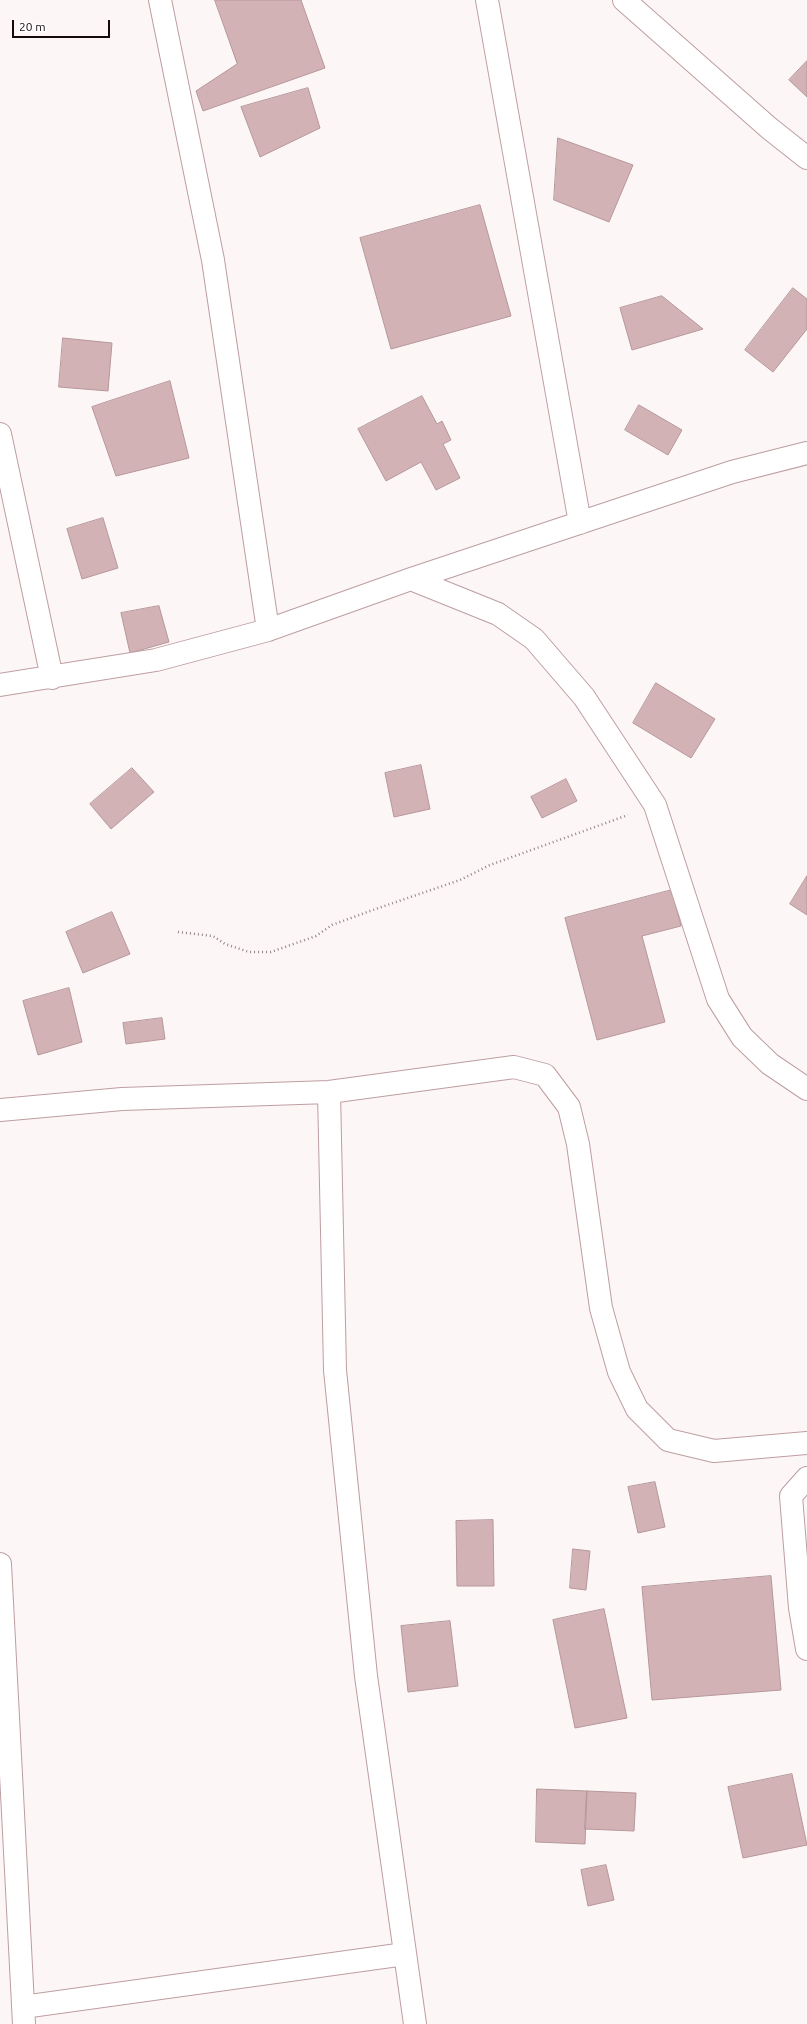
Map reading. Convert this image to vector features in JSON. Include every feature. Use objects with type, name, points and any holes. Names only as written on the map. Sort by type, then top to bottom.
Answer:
[{"type":"street","points":[[160,0],[213,260],[268,630]]},
{"type":"street","points":[[487,0],[580,523]]},
{"type":"street","points":[[624,0],[769,128],[807,158]]},
{"type":"street","points":[[0,434],[52,678]]},
{"type":"street","points":[[0,685],[52,678],[156,660],[268,630],[411,579],[732,472],[807,454]]},
{"type":"street","points":[[411,579],[498,614],[534,639],[584,697],[655,805],[718,999],[742,1037],[770,1064],[807,1089]]},
{"type":"street","points":[[0,1110],[122,1099],[329,1092],[514,1067],[545,1075],[569,1107],[578,1144],[601,1308],[619,1372],[637,1409],[668,1440],[714,1451],[807,1444]]},
{"type":"street","points":[[329,1092],[335,1370],[366,1676],[415,2024]]},
{"type":"street","points":[[807,1478],[791,1496],[800,1608],[807,1649]]},
{"type":"street","points":[[0,1564],[24,2016],[405,1954]]},
{"type":"path","points":[[178,932],[213,936],[225,944],[249,952],[270,952],[316,936],[332,925],[460,880],[490,865],[655,805]]},
{"type":"building","points":[[215,0],[301,0],[325,68],[203,111],[196,91],[237,64]]},
{"type":"building","points":[[807,61],[807,97],[789,80]]},
{"type":"building","points":[[308,88],[320,128],[260,157],[241,107]]},
{"type":"building","points":[[558,138],[633,165],[609,222],[554,200]]},
{"type":"building","points":[[480,205],[511,316],[391,349],[360,238]]},
{"type":"building","points":[[793,288],[807,299],[807,329],[773,372],[745,350]]},
{"type":"building","points":[[662,296],[703,329],[632,350],[620,308]]},
{"type":"building","points":[[63,338],[112,343],[108,391],[59,387]]},
{"type":"building","points":[[170,381],[189,458],[116,476],[92,407]]},
{"type":"building","points":[[422,396],[437,424],[442,421],[451,440],[443,444],[460,478],[436,490],[421,462],[386,481],[358,429]]},
{"type":"building","points":[[639,405],[682,430],[668,455],[625,430]]},
{"type":"building","points":[[103,518],[118,568],[82,579],[67,529]]},
{"type":"building","points":[[159,606],[169,642],[130,653],[121,613]]},
{"type":"building","points":[[656,683],[715,719],[691,758],[633,723]]},
{"type":"building","points":[[421,765],[430,809],[394,817],[385,773]]},
{"type":"building","points":[[132,768],[154,792],[111,829],[90,804]]},
{"type":"building","points":[[566,779],[577,801],[542,818],[531,797]]},
{"type":"building","points":[[807,876],[807,915],[790,904]]},
{"type":"building","points":[[672,890],[681,926],[642,936],[665,1022],[597,1040],[565,918]]},
{"type":"building","points":[[112,912],[130,954],[83,973],[66,932]]},
{"type":"building","points":[[69,988],[82,1042],[38,1055],[23,1001]]},
{"type":"building","points":[[162,1018],[165,1039],[126,1044],[123,1023]]},
{"type":"building","points":[[655,1482],[665,1527],[638,1533],[628,1487]]},
{"type":"building","points":[[493,1520],[494,1586],[457,1586],[456,1521]]},
{"type":"building","points":[[573,1549],[590,1551],[586,1590],[570,1588]]},
{"type":"building","points":[[771,1576],[781,1690],[652,1700],[642,1587]]},
{"type":"building","points":[[604,1609],[627,1718],[575,1728],[553,1620]]},
{"type":"building","points":[[450,1621],[458,1686],[408,1692],[401,1626]]},
{"type":"building","points":[[792,1774],[807,1845],[743,1858],[728,1787]]},
{"type":"building","points":[[537,1789],[587,1791],[585,1844],[536,1842]]},
{"type":"building","points":[[587,1791],[636,1793],[634,1831],[585,1829]]},
{"type":"building","points":[[606,1865],[614,1900],[588,1906],[581,1870]]}]
